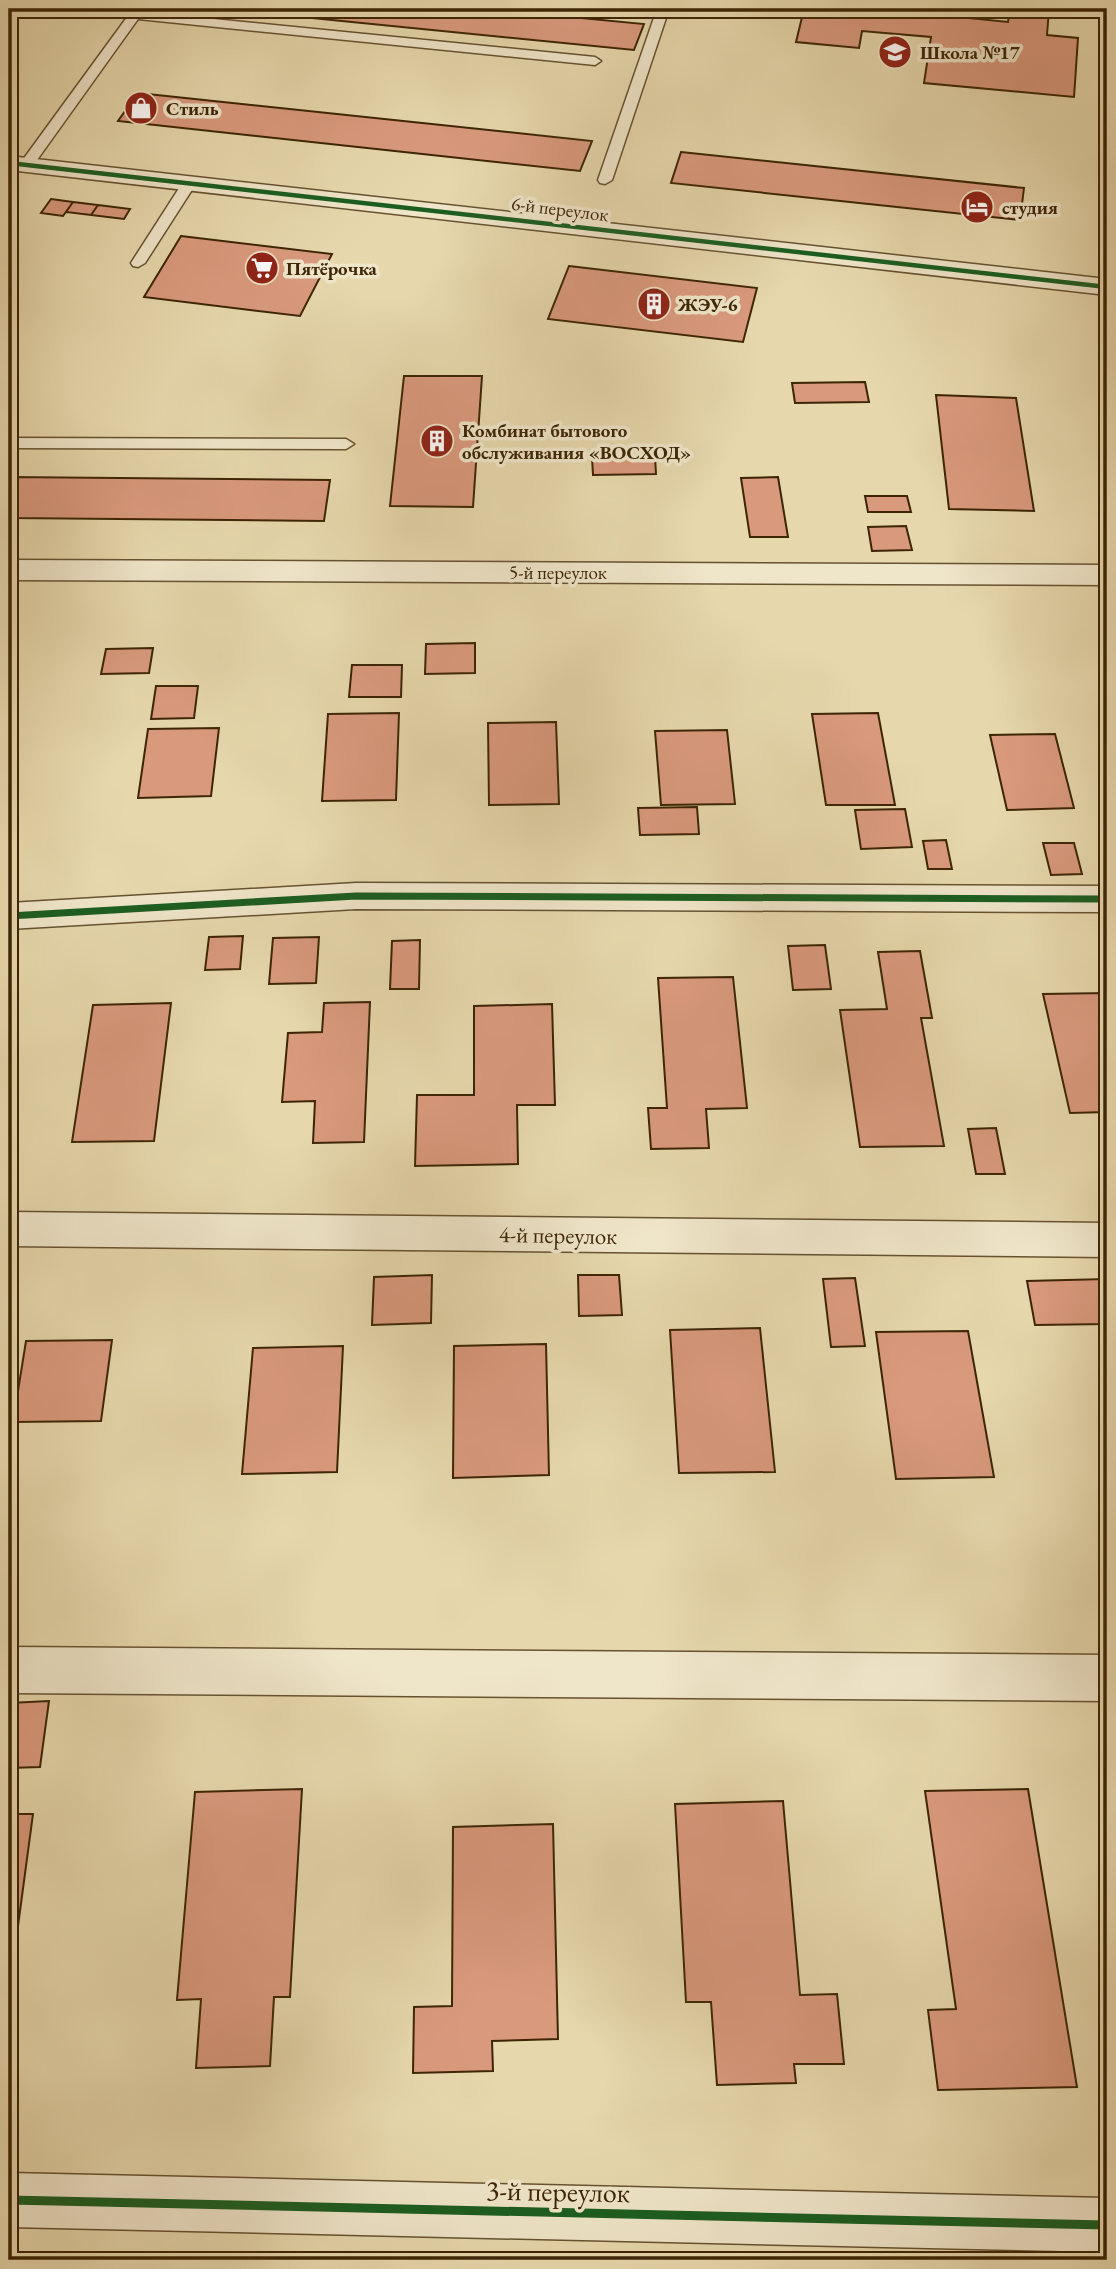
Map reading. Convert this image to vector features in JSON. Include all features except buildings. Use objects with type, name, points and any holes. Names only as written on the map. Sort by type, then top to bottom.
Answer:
[{"type":"street","name":"6-й переулок","points":[[18,164],[1107,287]]},
{"type":"street","name":"5-й переулок","points":[[9,570],[1107,575]]},
{"type":"street","points":[[9,916],[356,896],[1107,900]]},
{"type":"street","name":"4-й переулок","points":[[9,1229],[1107,1240]]},
{"type":"street","points":[[9,1670],[1107,1678]]},
{"type":"street","name":"3-й переулок","points":[[9,2200],[1107,2225]]},
{"type":"lane","points":[[605,180],[663,9]]},
{"type":"lane","points":[[18,164],[136,12],[595,61]]},
{"type":"lane","points":[[138,263],[190,182]]},
{"type":"lane","points":[[9,443],[346,444]]},
{"type":"cycle path","points":[[9,163],[1107,287]]},
{"type":"cycle path","points":[[9,916],[356,896],[1107,899]]},
{"type":"cycle path","points":[[9,2200],[1107,2225]]},
{"type":"place","name":"Школа №17","points":[[895,52]]},
{"type":"place","name":"Стиль","points":[[141,108]]},
{"type":"place","name":"студия","points":[[977,207]]},
{"type":"place","name":"Пятёрочка","points":[[262,268]]},
{"type":"place","name":"ЖЭУ-6","points":[[654,304]]},
{"type":"place","name":"Комбинат бытового обслуживания «ВОСХОД»","points":[[437,441]]}]
